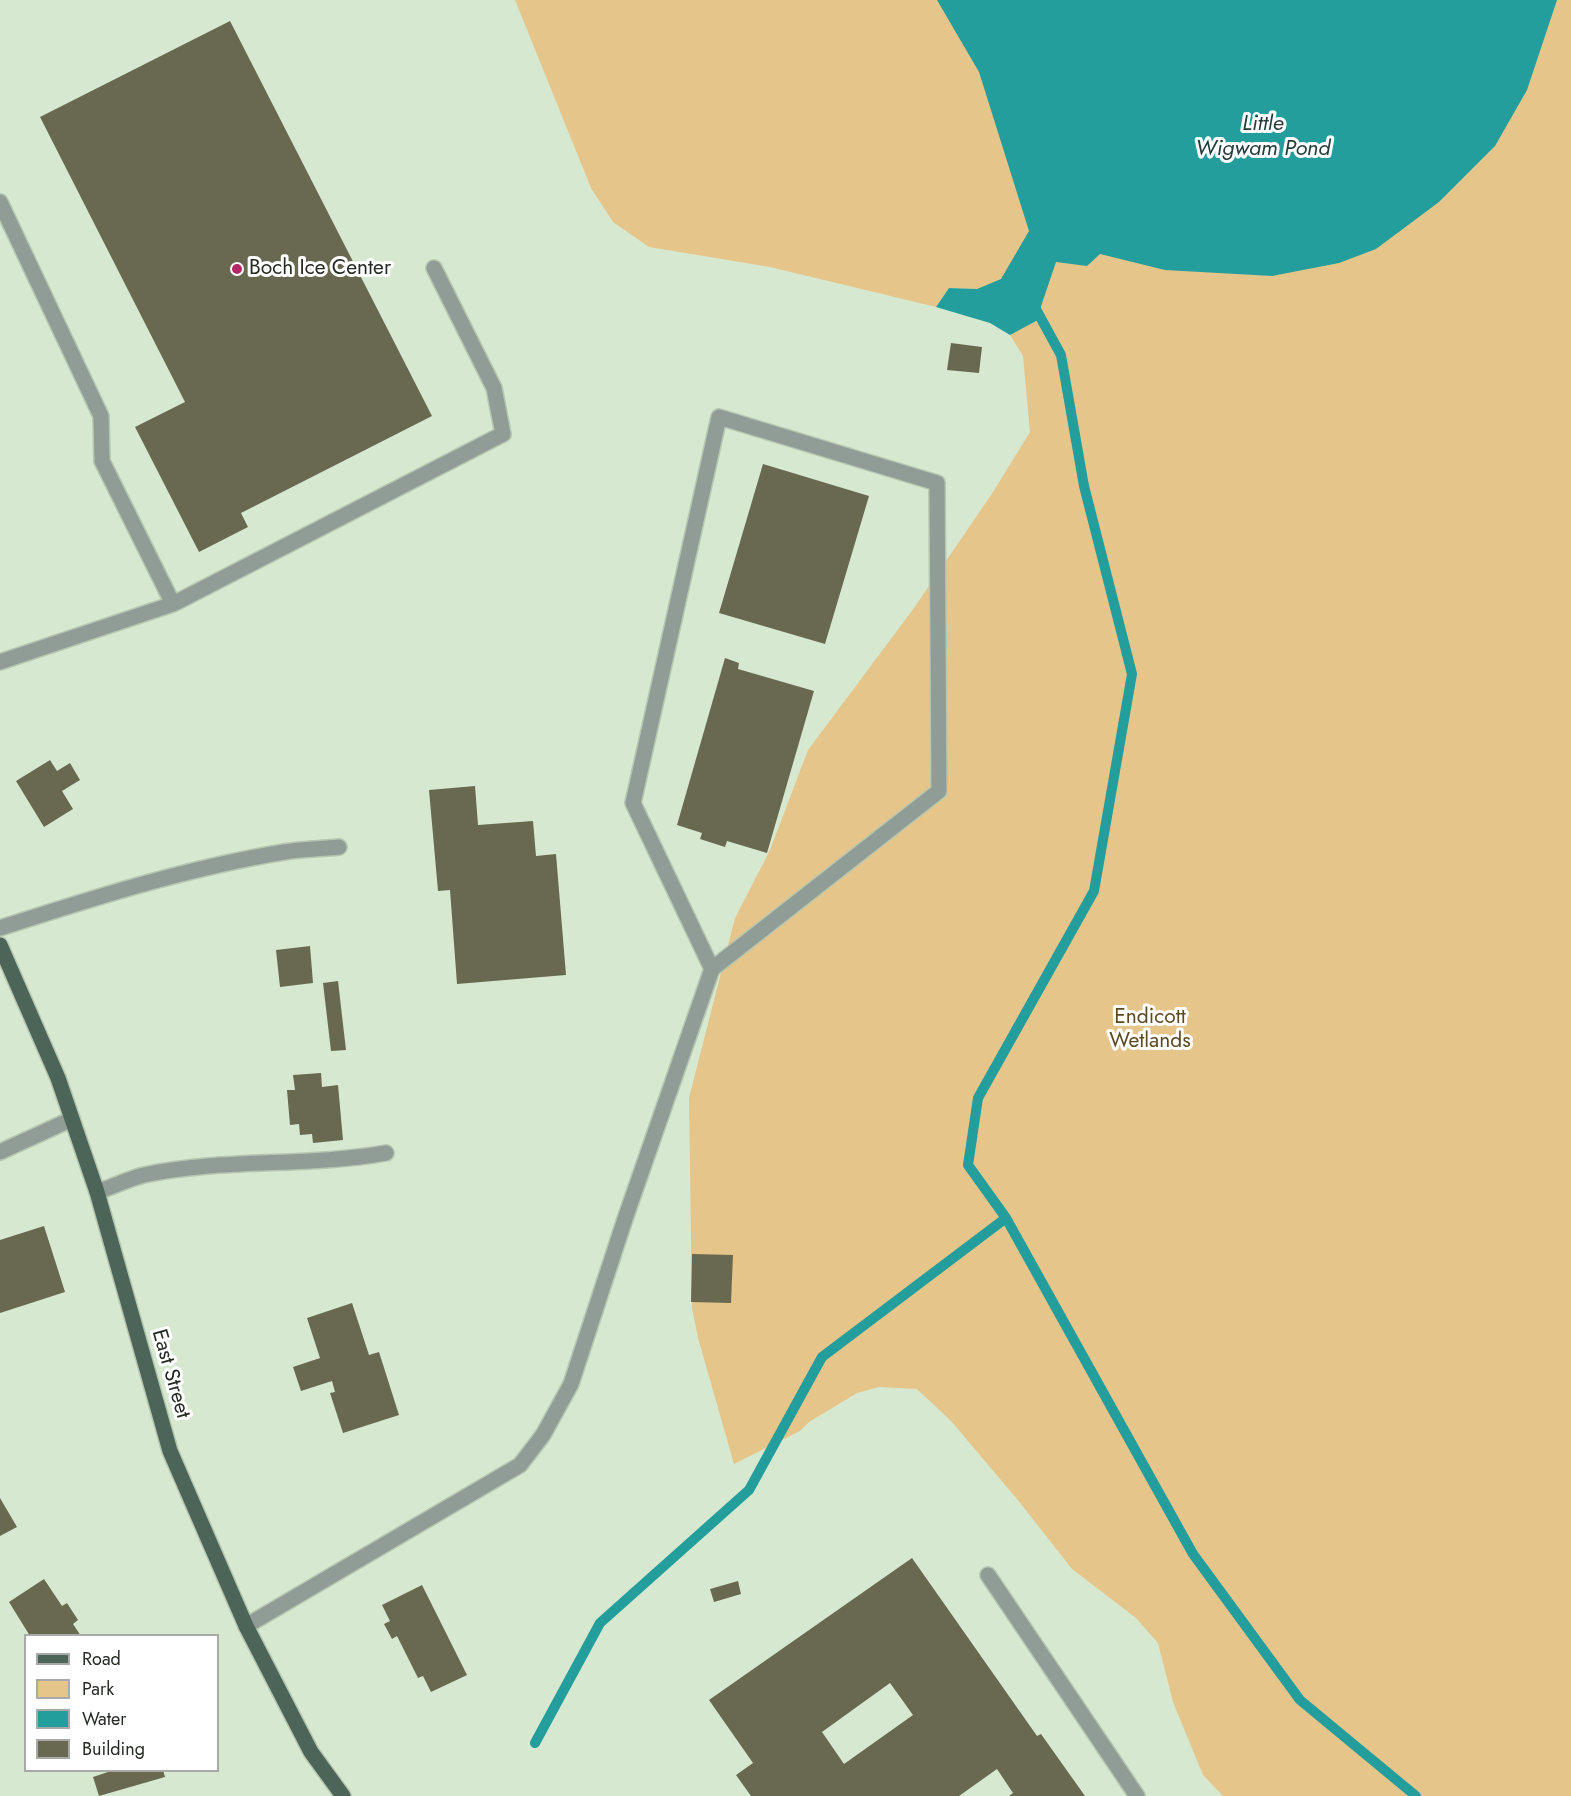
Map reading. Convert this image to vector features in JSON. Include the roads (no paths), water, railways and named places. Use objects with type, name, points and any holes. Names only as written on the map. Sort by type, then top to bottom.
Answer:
[{"type":"main road","name":"East Street","points":[[0,945],[58,1078],[97,1192],[170,1451],[246,1626],[311,1752],[343,1796]]},
{"type":"street","points":[[0,202],[101,416],[102,461],[172,604]]},
{"type":"street","points":[[0,662],[172,604],[503,434],[494,388],[434,268]]},
{"type":"street","points":[[246,1626],[520,1465],[543,1435],[571,1384],[625,1219],[712,969],[939,791],[937,483],[719,417],[633,803],[712,969]]},
{"type":"street","points":[[0,928],[79,902],[192,870],[286,851],[339,847]]},
{"type":"street","points":[[0,1152],[72,1119]]},
{"type":"street","points":[[97,1192],[142,1176],[188,1168],[366,1157],[386,1153]]},
{"type":"street","points":[[988,1575],[1137,1796]]},
{"type":"water","name":"Little Wigwam Pond","points":[[937,0],[1557,0],[1527,90],[1495,146],[1439,202],[1376,249],[1339,263],[1272,276],[1165,270],[1100,254],[1087,266],[1056,262],[1036,321],[1010,335],[990,323],[936,307],[949,288],[977,289],[1001,279],[1029,231],[979,72]]},
{"type":"waterway","points":[[1006,1218],[968,1165],[978,1098],[1094,891],[1132,674],[1084,486],[1061,355],[1032,302]]},
{"type":"waterway","points":[[535,1743],[600,1623],[749,1490],[822,1357],[1006,1218],[1193,1554],[1300,1700],[1416,1796]]},
{"type":"place","name":"Boch Ice Center","points":[[237,269]]},
{"type":"park label","name":"Endicott Wetlands","points":[[1150,1030]]}]
